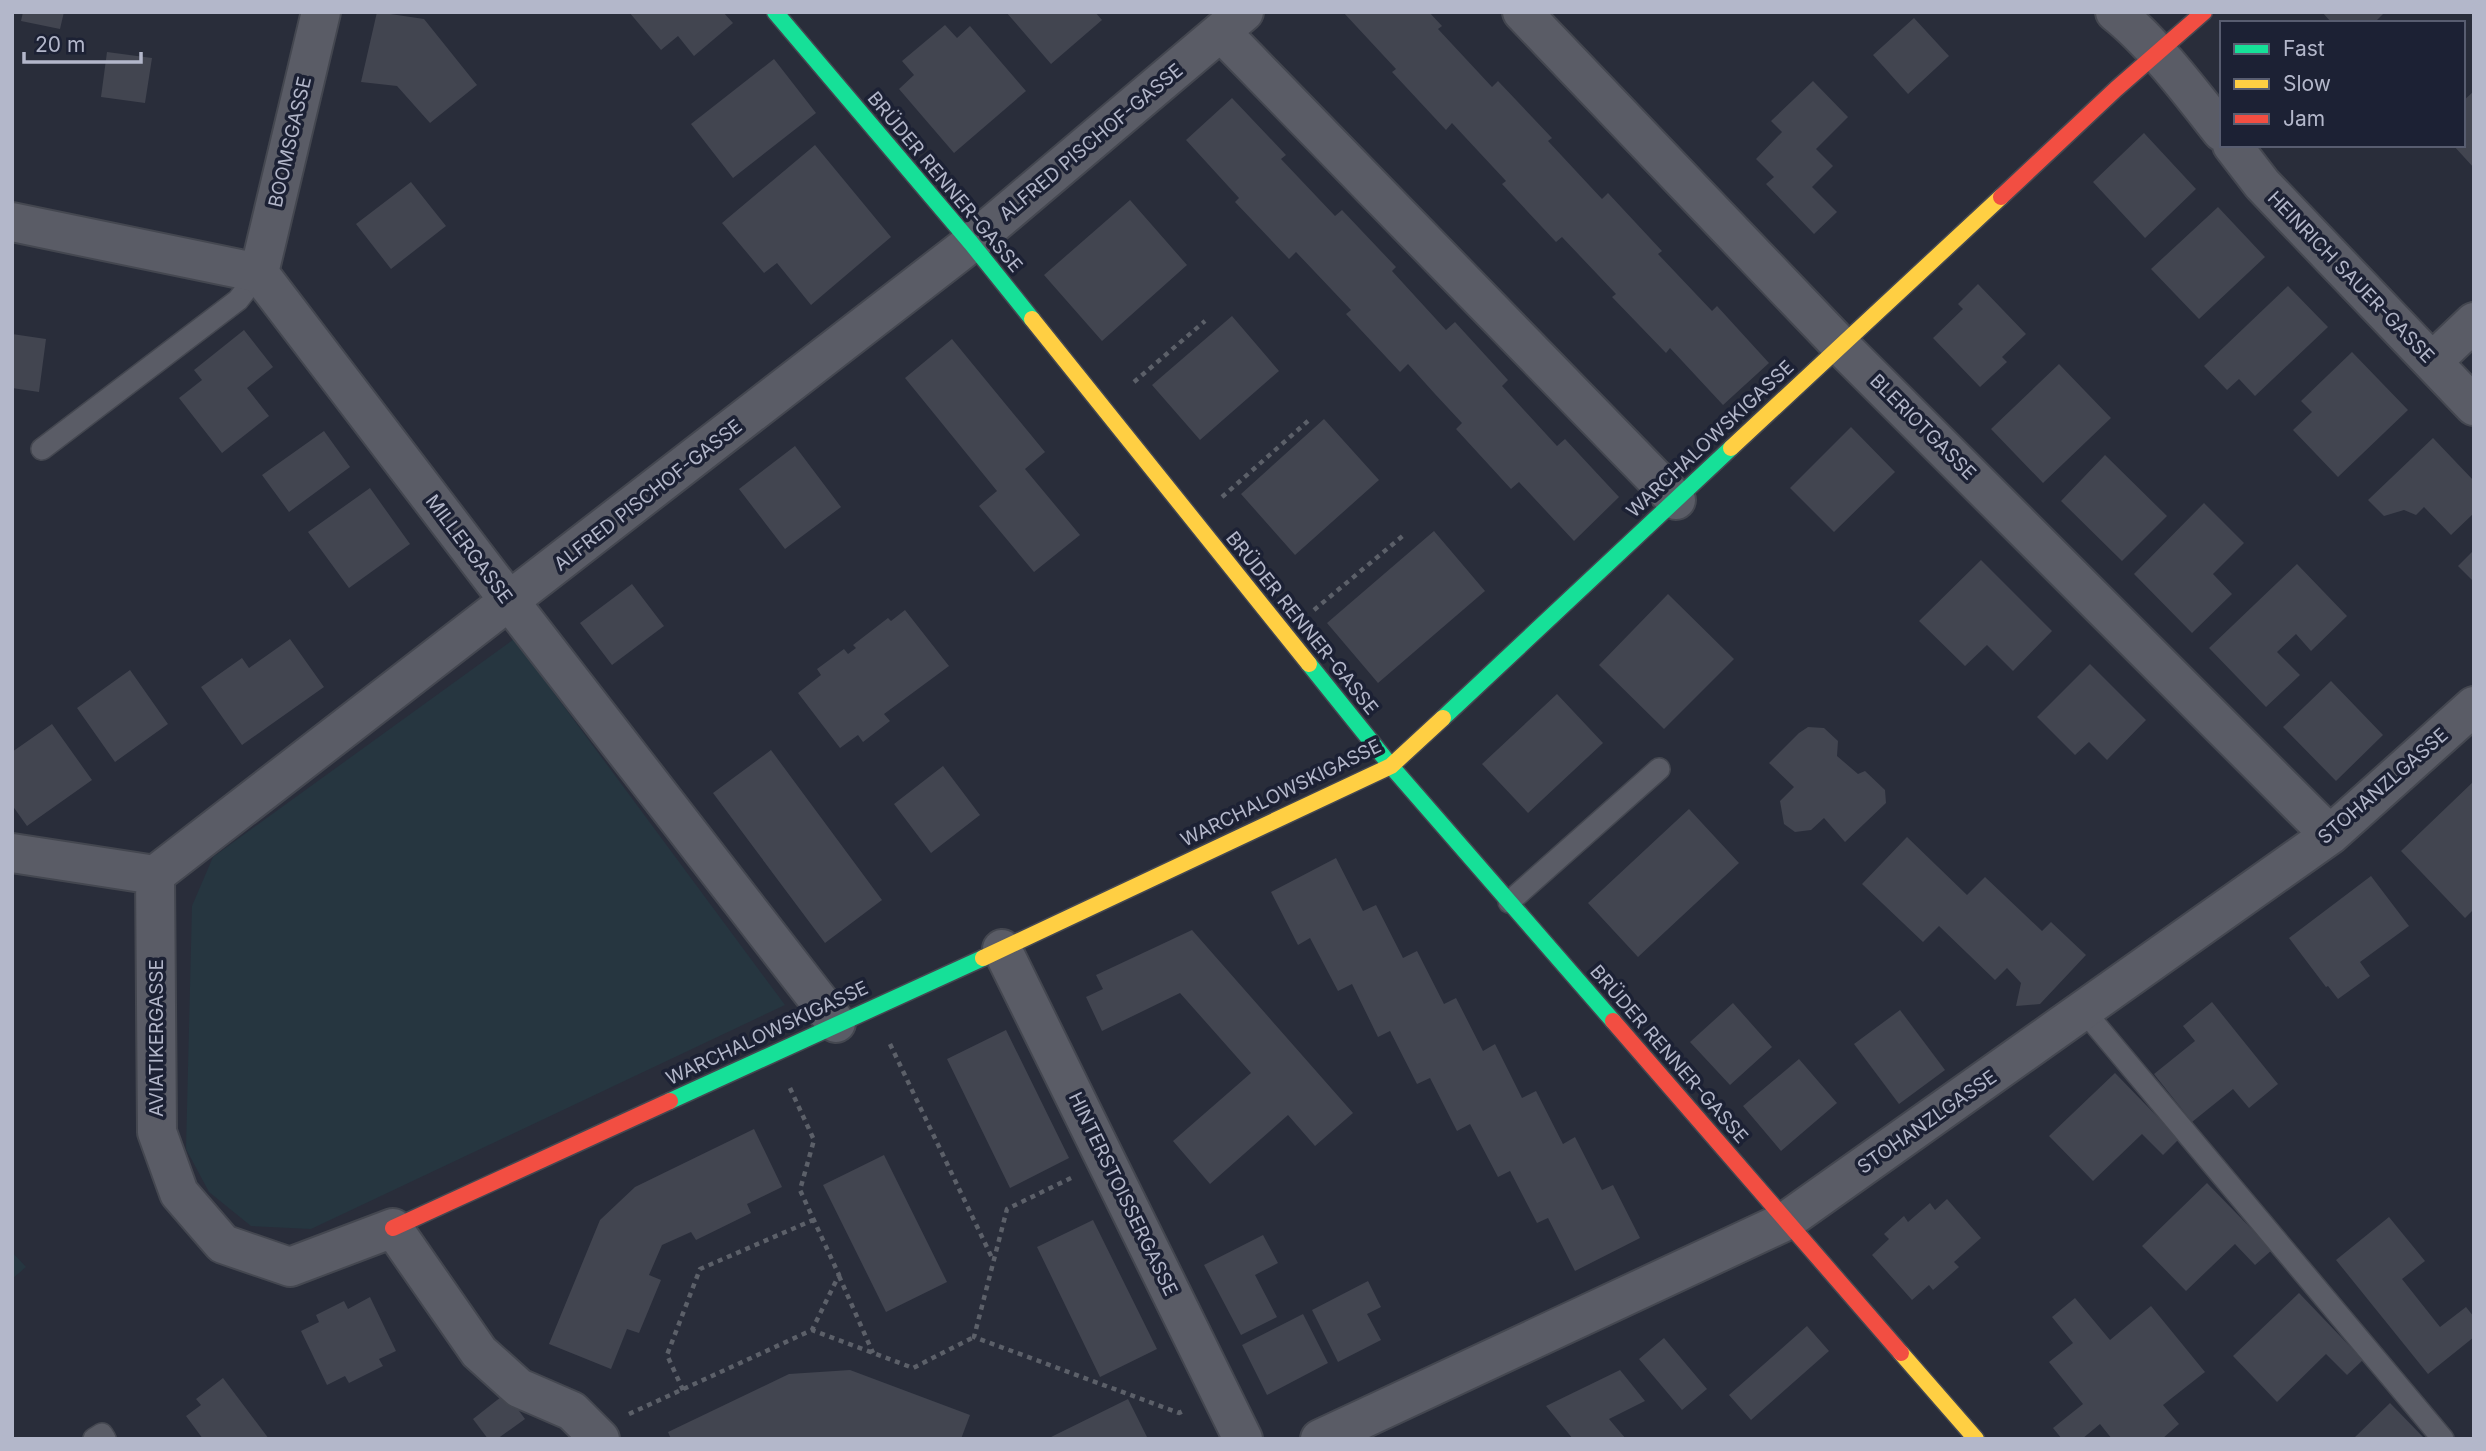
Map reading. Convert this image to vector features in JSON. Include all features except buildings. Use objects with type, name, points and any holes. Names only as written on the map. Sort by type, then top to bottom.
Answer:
[{"type":"street","name":"BOOMSGASSE","points":[[259,273],[321,12]]},
{"type":"street","name":"BRÜDER RENNER-GASSE","points":[[775,12],[971,243],[1391,766],[1976,1439]]},
{"type":"street","name":"BLERIOTGASSE","points":[[1522,12],[1840,345],[2330,835]]},
{"type":"street","points":[[2115,12],[2193,95],[2220,129]]},
{"type":"street","name":"WARCHALOWSKIGASSE","points":[[393,1228],[1002,949],[1391,766],[1840,345],[2204,12]]},
{"type":"street","points":[[1233,22],[1676,500]]},
{"type":"street","name":"ALFRED PISCHOF-GASSE","points":[[155,875],[971,243],[1233,22]]},
{"type":"street","name":"HEINRICH SAUER-GASSE","points":[[2234,147],[2262,184],[2474,406]]},
{"type":"street","points":[[12,222],[259,273]]},
{"type":"street","name":"MILLERGASSE","points":[[259,273],[836,1023]]},
{"type":"street","points":[[2432,362],[2474,322]]},
{"type":"street","name":"STOHANZLGASSE","points":[[1320,1439],[1385,1425],[1787,1220],[2084,1012],[2330,835],[2474,706]]},
{"type":"street","points":[[12,853],[155,875]]},
{"type":"street","name":"AVIATIKERGASSE","points":[[155,875],[157,1132],[179,1193],[223,1244],[290,1267],[393,1228]]},
{"type":"street","name":"HINTERSTOISSERGASSE","points":[[1002,949],[1244,1439]]},
{"type":"street","points":[[393,1228],[479,1352],[519,1388],[572,1411],[596,1435]]},
{"type":"lane","points":[[43,449],[238,300],[259,273]]},
{"type":"lane","points":[[1509,902],[1659,769]]},
{"type":"lane","points":[[2084,1012],[2444,1439]]},
{"type":"lane","points":[[94,1439],[102,1434],[105,1439]]},
{"type":"path","points":[[1103,408],[1205,321]]},
{"type":"path","points":[[1194,522],[1308,421]]},
{"type":"path","points":[[1284,634],[1405,534]]},
{"type":"path","points":[[873,1007],[994,1261]]},
{"type":"path","points":[[773,1053],[814,1140],[800,1190],[873,1353]]},
{"type":"path","points":[[974,1337],[1007,1209],[1106,1161]]},
{"type":"path","points":[[683,1390],[667,1355],[700,1269],[813,1220]]},
{"type":"path","points":[[596,1435],[683,1390],[812,1330],[839,1275]]},
{"type":"path","points":[[812,1330],[913,1368],[974,1337],[1178,1413],[1221,1393]]},
{"type":"shaded area","points":[[514,639],[785,1005],[311,1229],[251,1226],[209,1192],[186,1149],[192,906],[213,857]]},
{"type":"shaded area","points":[[12,1252],[26,1267],[12,1279]]},
{"type":"traffic: fast","points":[[775,12],[1032,319]]},
{"type":"traffic: fast","points":[[1443,718],[1731,448]]},
{"type":"traffic: fast","points":[[1309,664],[1391,766],[1613,1021]]},
{"type":"traffic: fast","points":[[670,1101],[983,958]]},
{"type":"traffic: slow","points":[[1731,448],[2001,197]]},
{"type":"traffic: slow","points":[[1032,319],[1309,664]]},
{"type":"traffic: slow","points":[[983,958],[1391,766],[1443,718]]},
{"type":"traffic: slow","points":[[1901,1353],[1976,1439]]},
{"type":"traffic: jam","points":[[2001,197],[2116,89],[2204,12]]},
{"type":"traffic: jam","points":[[1613,1021],[1901,1353]]},
{"type":"traffic: jam","points":[[393,1228],[670,1101]]}]
